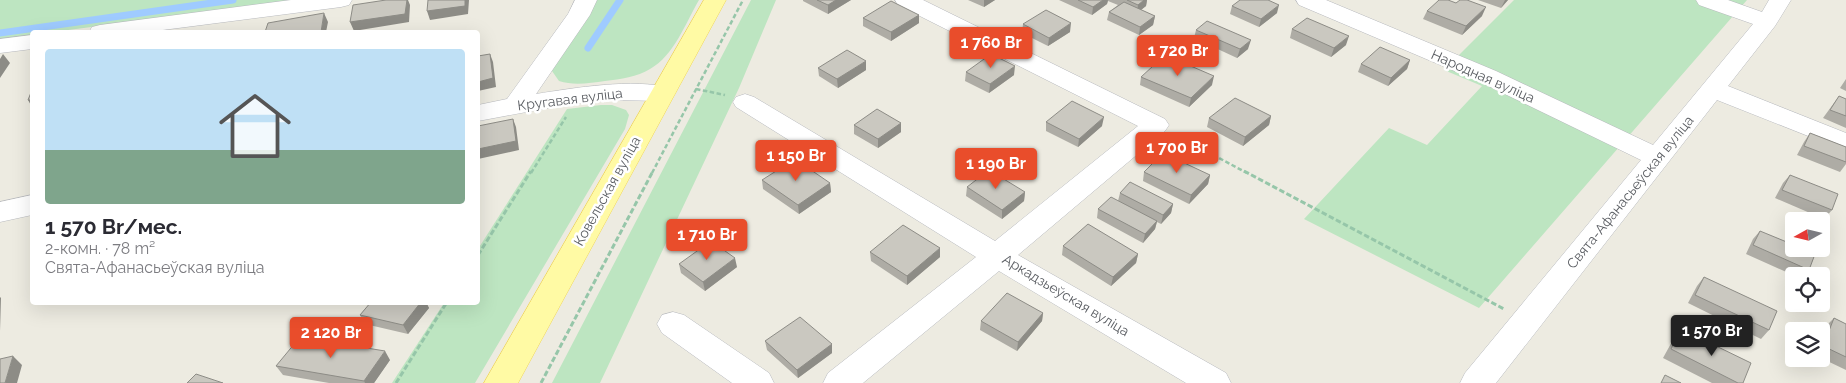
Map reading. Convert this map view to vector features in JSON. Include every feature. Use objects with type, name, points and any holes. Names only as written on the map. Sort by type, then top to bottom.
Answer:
[{"type":"main road","name":"Ковельская вуліца","points":[[501,383],[715,0]]},
{"type":"street","points":[[115,30],[341,0]]},
{"type":"street","points":[[516,105],[579,15],[586,0]]},
{"type":"street","points":[[906,0],[1156,125]]},
{"type":"street","name":"Народная вуліца","points":[[1307,0],[1487,76],[1657,157]]},
{"type":"street","points":[[1707,0],[1773,10]]},
{"type":"street","name":"Свята-Афанасьеўская вуліца","points":[[1477,383],[1773,10]]},
{"type":"street","points":[[0,46],[30,42]]},
{"type":"street","points":[[1712,89],[1846,143]]},
{"type":"street","name":"Кругавая вуліца","points":[[480,113],[580,95],[624,91],[662,92]]},
{"type":"street","points":[[745,102],[997,256],[840,383]]},
{"type":"street","name":"Аркадзьеўская вуліца","points":[[1156,125],[997,256],[1214,383]]},
{"type":"street","points":[[0,212],[30,205]]},
{"type":"street","points":[[673,324],[757,383]]},
{"type":"path","points":[[541,383],[743,0]]},
{"type":"path","points":[[480,252],[580,95]]},
{"type":"path","points":[[1156,125],[1341,221],[1527,321]]},
{"type":"path","points":[[396,383],[445,305]]},
{"type":"green space","points":[[0,0],[298,0],[68,30],[30,30],[30,35],[0,40]]},
{"type":"green space","points":[[596,0],[699,0],[673,47],[666,56],[650,69],[629,77],[594,83],[576,84],[559,81],[552,71],[554,66],[584,24]]},
{"type":"green space","points":[[751,0],[776,0],[739,88],[600,383],[552,383]]},
{"type":"green space","points":[[1514,0],[1747,0],[1479,308],[1304,219],[1389,128],[1427,145],[1482,86],[1444,70]]},
{"type":"green space","points":[[612,105],[626,110],[629,115],[625,129],[475,383],[392,383],[443,305],[480,305],[480,246],[567,109]]},
{"type":"building","points":[[386,0],[407,0],[405,14],[350,22],[353,5]]},
{"type":"building","points":[[428,0],[465,0],[465,6],[427,11]]},
{"type":"building","points":[[817,0],[836,0],[828,5]]},
{"type":"building","points":[[1078,0],[1103,0],[1093,7]]},
{"type":"building","points":[[1127,0],[1144,0],[1138,5]]},
{"type":"building","points":[[1240,0],[1268,0],[1279,5],[1261,19],[1232,6]]},
{"type":"building","points":[[1439,0],[1448,0],[1456,3],[1460,0],[1467,0],[1486,7],[1466,26],[1427,11]]},
{"type":"building","points":[[891,1],[919,15],[891,32],[863,18]]},
{"type":"building","points":[[1124,2],[1155,16],[1140,27],[1109,12]]},
{"type":"building","points":[[1046,10],[1071,23],[1049,38],[1023,24]]},
{"type":"building","points":[[324,13],[321,30],[266,30],[268,23]]},
{"type":"building","points":[[1307,18],[1349,36],[1334,48],[1292,29]]},
{"type":"building","points":[[1207,21],[1251,40],[1240,49],[1196,30]]},
{"type":"building","points":[[1380,47],[1410,60],[1391,78],[1361,64]]},
{"type":"building","points":[[847,50],[866,61],[837,79],[818,68]]},
{"type":"building","points":[[490,54],[493,78],[480,81],[480,56]]},
{"type":"building","points":[[991,54],[1015,66],[990,84],[966,72]]},
{"type":"building","points":[[1165,55],[1214,76],[1191,98],[1141,77]]},
{"type":"building","points":[[1839,96],[1846,99],[1846,116],[1830,110]]},
{"type":"building","points":[[1235,98],[1271,116],[1245,137],[1209,118]]},
{"type":"building","points":[[1072,101],[1104,117],[1079,139],[1046,122]]},
{"type":"building","points":[[877,109],[901,123],[878,139],[854,125]]},
{"type":"building","points":[[513,119],[516,141],[480,149],[480,126]]},
{"type":"building","points":[[1810,133],[1846,147],[1846,162],[1804,146]]},
{"type":"building","points":[[1163,153],[1210,175],[1191,195],[1144,172]]},
{"type":"building","points":[[795,159],[830,183],[798,205],[762,180]]},
{"type":"building","points":[[989,170],[1025,192],[1002,210],[967,187]]},
{"type":"building","points":[[1790,175],[1838,194],[1832,210],[1782,190]]},
{"type":"building","points":[[1130,182],[1173,204],[1163,215],[1120,193]]},
{"type":"building","points":[[1111,197],[1157,221],[1145,234],[1098,209]]},
{"type":"building","points":[[1088,224],[1138,254],[1113,277],[1063,246]]},
{"type":"building","points":[[903,225],[940,248],[907,276],[870,252]]},
{"type":"building","points":[[1760,231],[1785,241],[1785,258],[1814,258],[1810,267],[1802,267],[1753,245]]},
{"type":"building","points":[[711,241],[735,258],[703,282],[679,264]]},
{"type":"building","points":[[1704,277],[1777,311],[1769,330],[1695,295]]},
{"type":"building","points":[[1007,293],[1043,313],[1018,342],[981,321]]},
{"type":"building","points":[[368,305],[419,305],[403,325],[360,315]]},
{"type":"building","points":[[800,317],[832,344],[797,370],[765,341]]},
{"type":"building","points":[[1834,318],[1846,324],[1846,357],[1830,349],[1830,328]]},
{"type":"building","points":[[1681,329],[1751,363],[1743,383],[1738,383],[1671,349]]},
{"type":"building","points":[[300,337],[385,351],[364,381],[276,366]]},
{"type":"building","points":[[13,356],[5,383],[0,383],[0,359]]},
{"type":"building","points":[[196,374],[223,383],[187,383]]},
{"type":"building","points":[[1665,375],[1681,383],[1661,383]]},
{"type":"waterway","points":[[0,33],[233,0]]},
{"type":"waterway","points":[[588,48],[620,0]]}]
